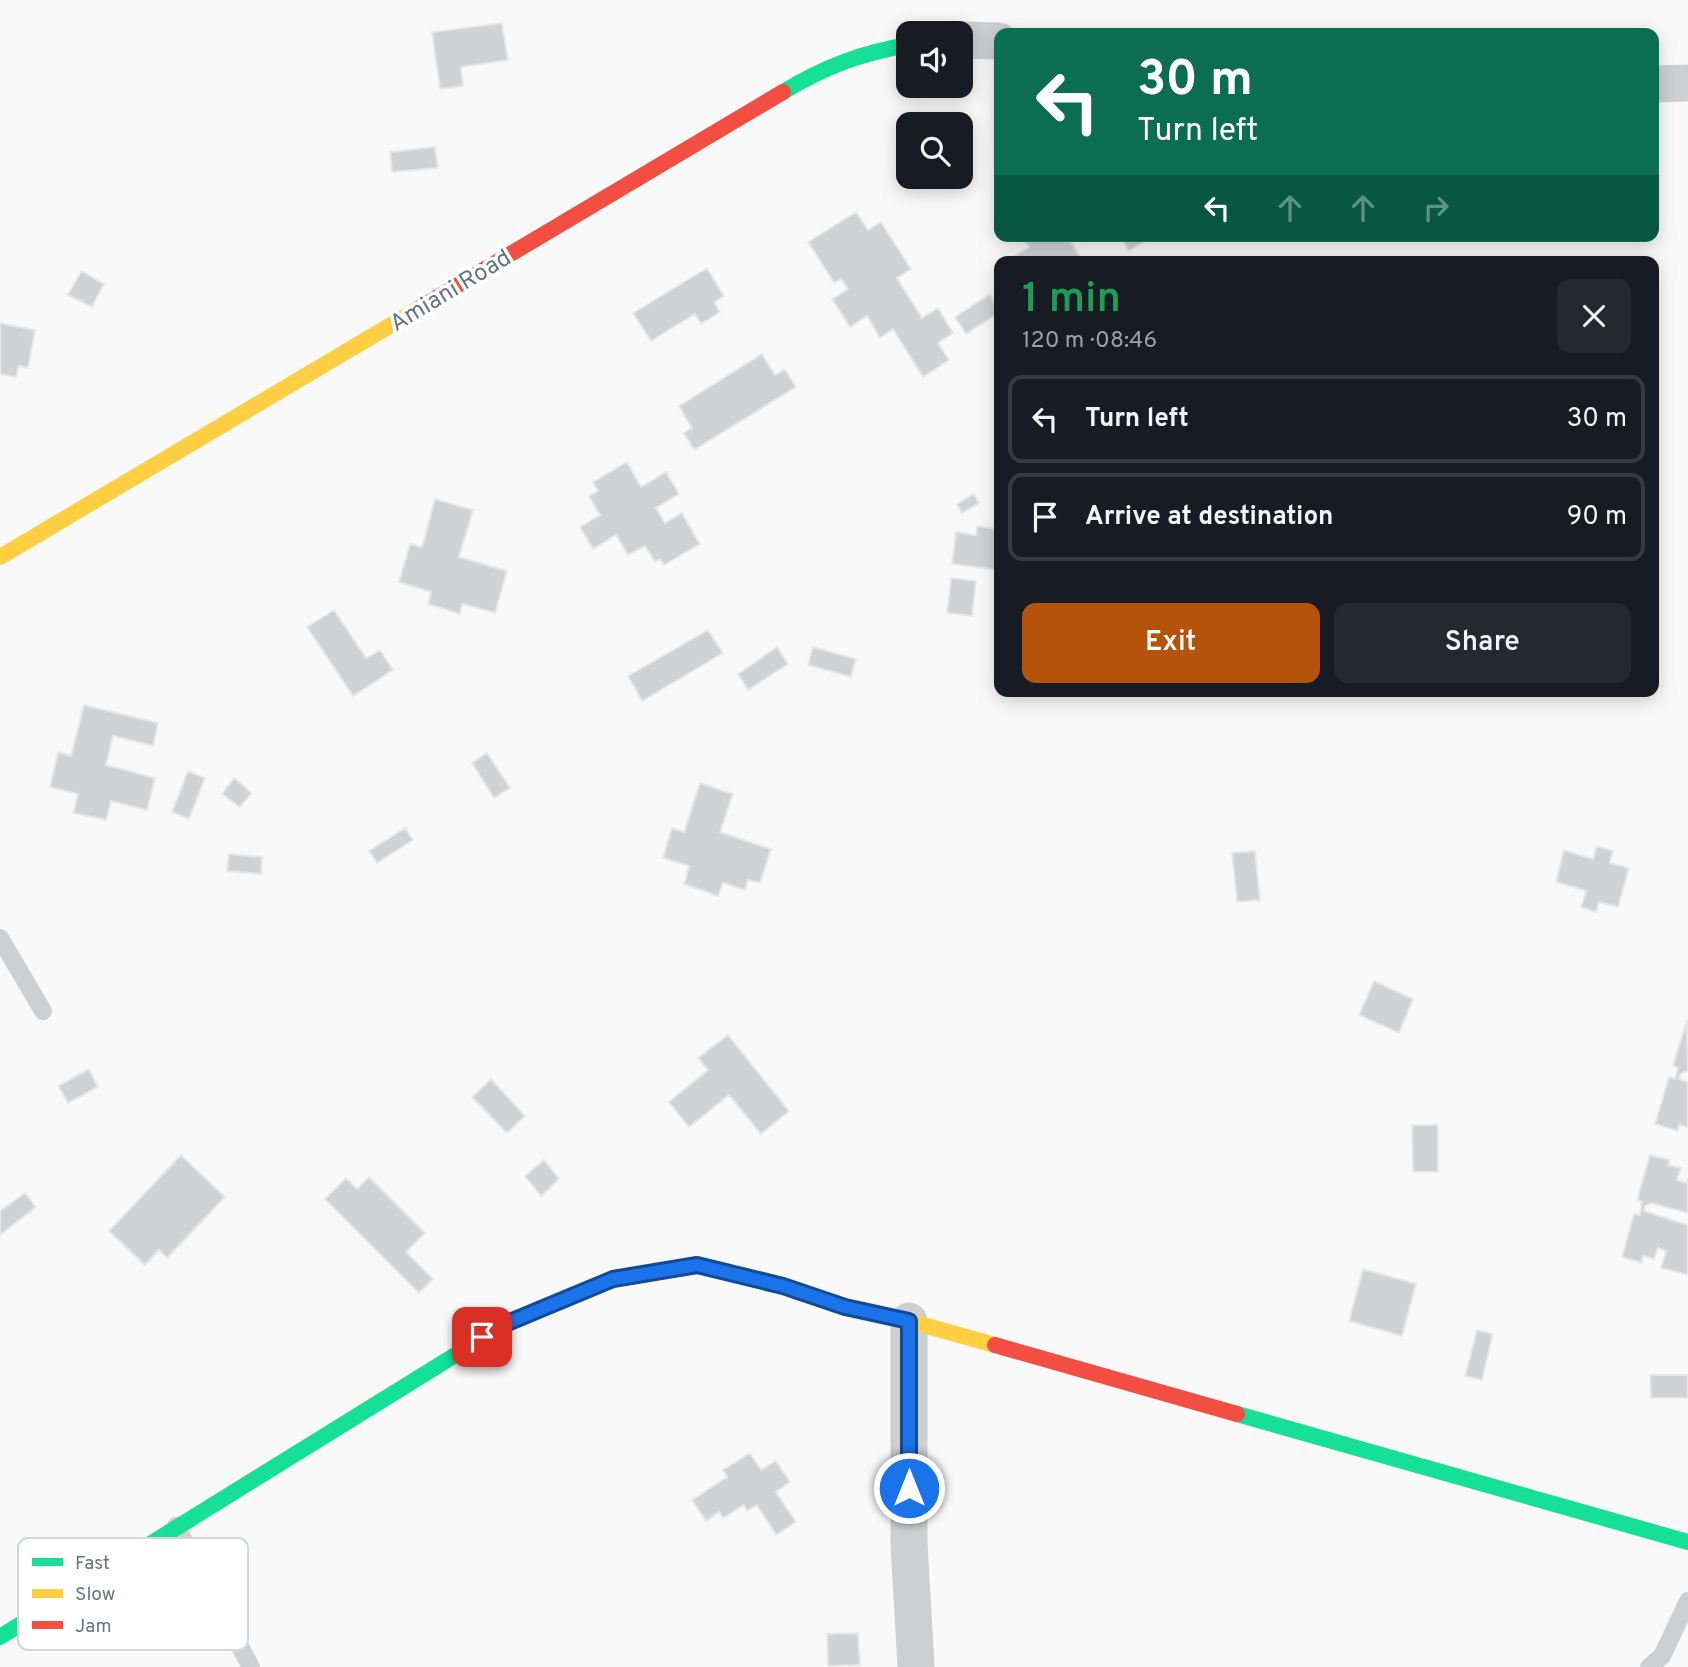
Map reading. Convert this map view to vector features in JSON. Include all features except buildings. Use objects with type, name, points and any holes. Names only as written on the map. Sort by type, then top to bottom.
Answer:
[{"type":"street","points":[[973,40],[994,41]]},
{"type":"street","name":"Amiani Road","points":[[0,557],[816,73],[868,52],[896,46]]},
{"type":"street","points":[[1659,84],[1688,83]]},
{"type":"street","points":[[157,1538],[505,1324],[613,1279],[697,1265],[783,1286],[845,1307],[909,1321],[1688,1542]]},
{"type":"street","points":[[909,1321],[909,1544],[916,1667]]},
{"type":"street","points":[[0,1637],[18,1626]]},
{"type":"lane","points":[[0,938],[43,1011]]},
{"type":"lane","points":[[176,1526],[182,1538]]},
{"type":"lane","points":[[1649,1667],[1662,1656],[1688,1601]]},
{"type":"lane","points":[[242,1650],[251,1667]]},
{"type":"traffic: fast","points":[[783,92],[843,62],[896,47]]},
{"type":"traffic: fast","points":[[160,1538],[465,1349]]},
{"type":"traffic: fast","points":[[1237,1414],[1688,1542]]},
{"type":"traffic: fast","points":[[0,1637],[18,1626]]},
{"type":"traffic: slow","points":[[0,557],[418,309]]},
{"type":"traffic: slow","points":[[465,1349],[505,1324],[613,1279],[697,1265],[783,1286],[845,1307],[909,1321],[995,1345]]},
{"type":"traffic: jam","points":[[418,309],[783,92]]},
{"type":"traffic: jam","points":[[995,1345],[1237,1414]]},
{"type":"route","points":[[482,1337],[505,1324],[613,1279],[697,1265],[783,1286],[845,1307],[909,1321],[909,1488]]}]
